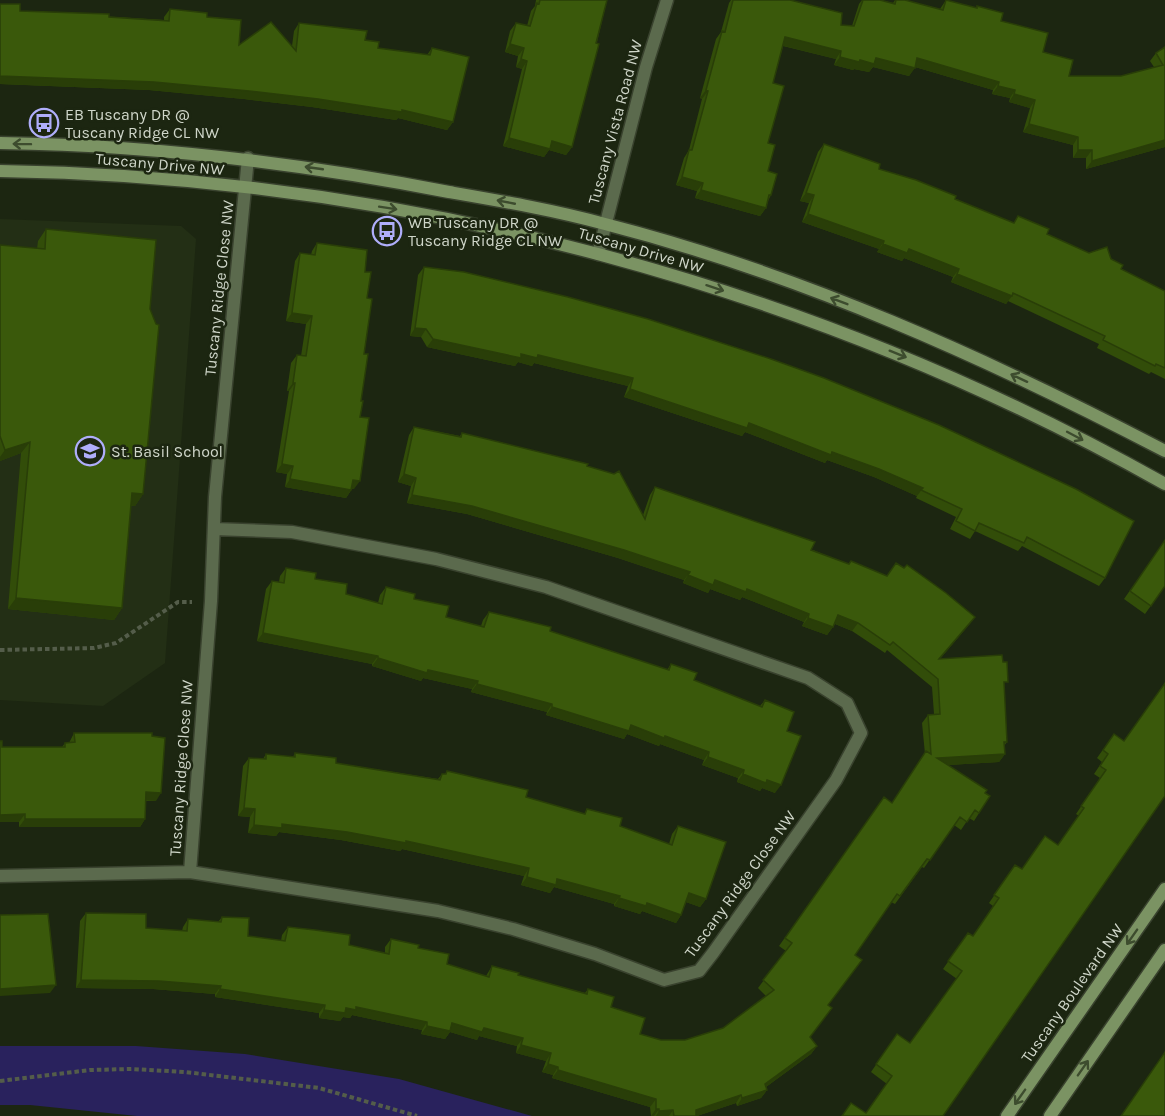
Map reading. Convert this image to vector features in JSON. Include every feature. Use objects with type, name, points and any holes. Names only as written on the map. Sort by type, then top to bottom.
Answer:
[{"type":"street","name":"Tuscany Vista Road NW","points":[[598,254],[604,223],[646,66],[668,0]]},
{"type":"street","name":"Tuscany Drive NW","points":[[0,143],[125,148],[248,158],[421,186],[604,223],[710,255],[885,319],[1003,370],[1165,451]]},
{"type":"street","name":"Tuscany Ridge Close NW","points":[[214,529],[292,532],[436,559],[546,588],[808,678],[847,703],[861,733],[836,780],[713,953],[699,970],[664,980],[585,951],[513,929],[438,911],[190,872],[210,601],[215,497],[248,158]]},
{"type":"street","name":"Tuscany Drive NW","points":[[0,171],[120,176],[246,188],[408,212],[532,237],[598,254],[754,300],[906,357],[1053,424],[1165,484]]},
{"type":"street","points":[[0,876],[190,872]]},
{"type":"street","name":"Tuscany Boulevard NW","points":[[1007,1116],[1165,889]]},
{"type":"street","points":[[1050,1116],[1165,950]]},
{"type":"path","points":[[0,650],[94,648],[116,643],[178,602],[210,601]]},
{"type":"path","points":[[0,1081],[90,1070],[132,1069],[185,1072],[319,1088],[417,1116]]},
{"type":"shaded area","name":"St. Basil School","points":[[0,219],[181,226],[196,239],[165,663],[103,706],[0,700]]},
{"type":"shaded area","points":[[0,1046],[136,1046],[245,1054],[399,1079],[532,1116],[137,1116],[30,1105],[0,1105]]},
{"type":"building","points":[[540,0],[607,0],[596,43],[599,44],[572,147],[552,141],[550,149],[509,138],[527,61],[521,59],[524,48],[510,44],[516,23],[530,26]]},
{"type":"building","points":[[733,0],[790,0],[842,13],[841,25],[854,26],[863,0],[880,0],[895,4],[896,0],[905,0],[943,10],[946,0],[977,8],[977,6],[1003,13],[1001,21],[1048,33],[1043,52],[1073,60],[1069,76],[1121,76],[1163,65],[1156,53],[1165,47],[1165,140],[1092,161],[1092,150],[1078,150],[1078,137],[1029,124],[1035,100],[1014,94],[1015,90],[998,86],[999,82],[917,58],[915,68],[876,58],[874,64],[860,60],[859,62],[840,57],[841,51],[785,37],[773,83],[784,86],[768,143],[775,145],[768,171],[777,174],[766,208],[701,190],[703,183],[682,177],[689,150],[692,150],[722,31],[725,32]]},
{"type":"building","points":[[0,4],[20,4],[20,11],[109,14],[109,17],[169,21],[170,9],[207,13],[207,17],[241,20],[239,45],[271,22],[296,51],[299,23],[367,31],[365,40],[379,42],[378,48],[430,55],[432,48],[469,57],[453,122],[402,110],[402,112],[249,91],[154,82],[0,76]]},
{"type":"building","points":[[824,144],[880,164],[879,169],[916,180],[956,196],[955,199],[1014,223],[1018,216],[1049,229],[1047,234],[1089,253],[1107,247],[1111,259],[1123,265],[1121,269],[1165,291],[1165,368],[1156,364],[1155,366],[1103,340],[1105,336],[1013,293],[1012,296],[957,274],[959,269],[909,249],[907,253],[883,244],[884,241],[808,214],[814,195],[806,193]]},
{"type":"building","points":[[46,229],[156,240],[150,309],[156,324],[159,325],[143,494],[132,493],[122,608],[16,598],[30,442],[5,450],[0,436],[0,245],[45,249]]},
{"type":"building","points":[[317,243],[367,250],[365,272],[371,272],[367,298],[372,299],[364,354],[368,354],[360,417],[369,418],[360,481],[353,480],[351,490],[290,479],[293,466],[282,464],[295,383],[293,383],[297,355],[306,356],[312,316],[292,313],[300,253],[315,255]]},
{"type":"building","points":[[424,267],[464,272],[568,297],[648,319],[771,359],[939,425],[1076,489],[1134,521],[1105,578],[1027,537],[1024,543],[979,523],[975,531],[956,521],[962,509],[921,490],[923,488],[879,469],[832,452],[831,455],[749,423],[747,428],[630,389],[633,378],[538,355],[537,358],[521,354],[521,358],[433,339],[426,329],[415,328]]},
{"type":"building","points":[[414,427],[461,437],[462,433],[588,464],[587,466],[614,474],[619,471],[645,519],[655,487],[815,542],[811,550],[849,564],[851,561],[887,576],[896,563],[904,568],[907,565],[975,617],[939,659],[1002,655],[1003,662],[1007,662],[1008,682],[1004,682],[1007,742],[1004,742],[1005,754],[937,758],[987,790],[985,793],[990,796],[979,813],[975,810],[967,822],[960,817],[930,860],[927,859],[900,896],[897,894],[855,955],[862,960],[828,1005],[832,1008],[810,1037],[817,1046],[765,1084],[767,1090],[742,1098],[741,1095],[696,1110],[696,1116],[674,1116],[673,1110],[659,1111],[656,1109],[656,1099],[558,1070],[558,1067],[548,1064],[551,1053],[521,1045],[523,1038],[484,1028],[482,1032],[452,1023],[450,1031],[427,1026],[427,1022],[356,1007],[356,1010],[346,1008],[345,1013],[324,1010],[325,1005],[220,989],[221,986],[159,981],[81,980],[86,913],[146,914],[146,928],[187,931],[188,919],[221,922],[222,917],[249,918],[248,936],[285,941],[288,927],[315,930],[350,935],[349,945],[389,954],[391,939],[419,945],[418,948],[449,954],[447,964],[489,977],[492,966],[587,994],[588,989],[614,997],[611,1007],[645,1018],[640,1034],[661,1040],[685,1040],[723,1028],[774,990],[763,980],[792,943],[785,938],[884,797],[892,803],[926,751],[931,754],[928,715],[940,714],[938,679],[893,642],[890,645],[858,623],[838,615],[833,627],[808,618],[809,614],[747,589],[746,592],[715,580],[713,585],[688,575],[690,572],[624,550],[472,506],[412,495],[416,478],[404,474]]},
{"type":"building","points":[[1165,540],[1165,586],[1151,606],[1130,591]]},
{"type":"building","points":[[286,568],[316,573],[315,579],[347,584],[346,594],[382,604],[386,587],[415,594],[414,599],[449,606],[446,617],[484,627],[489,612],[551,627],[550,631],[669,670],[671,664],[697,673],[694,680],[762,707],[765,700],[794,712],[787,731],[801,736],[781,785],[767,780],[766,783],[743,774],[744,770],[708,757],[709,752],[631,725],[629,731],[552,707],[552,704],[477,684],[478,681],[428,670],[427,673],[378,658],[378,656],[263,633],[272,581],[284,583]]},
{"type":"building","points":[[1165,683],[1165,796],[943,1116],[842,1116],[851,1103],[866,1113],[892,1076],[876,1064],[897,1034],[910,1043],[962,971],[948,961],[968,933],[973,936],[999,898],[994,895],[1015,865],[1022,869],[1045,836],[1058,845],[1084,808],[1081,806],[1106,770],[1100,766],[1108,754],[1103,750],[1114,734],[1124,741]]},
{"type":"building","points":[[74,733],[152,733],[152,736],[165,738],[161,793],[146,792],[145,819],[25,819],[25,814],[0,815],[0,741],[2,741],[2,747],[65,747],[65,743],[75,742]]},
{"type":"building","points":[[295,753],[336,758],[336,763],[440,780],[442,774],[446,774],[447,771],[528,790],[526,797],[585,814],[587,809],[622,818],[620,826],[672,845],[678,826],[726,842],[706,899],[689,893],[681,915],[647,903],[646,906],[619,898],[620,896],[557,879],[556,885],[527,877],[529,868],[406,841],[406,843],[347,832],[282,824],[282,828],[254,825],[255,809],[244,808],[249,758],[266,759],[266,754],[295,757]]},
{"type":"building","points":[[48,914],[56,985],[0,989],[0,915]]},
{"type":"building","points":[[1165,1052],[1165,1116],[1121,1116]]},
{"type":"place","name":"EB Tuscany DR @ Tuscany Ridge CL NW","points":[[44,123]]},
{"type":"place","name":"WB Tuscany DR @ Tuscany Ridge CL NW","points":[[387,231]]},
{"type":"place","name":"St. Basil School","points":[[90,451]]}]
